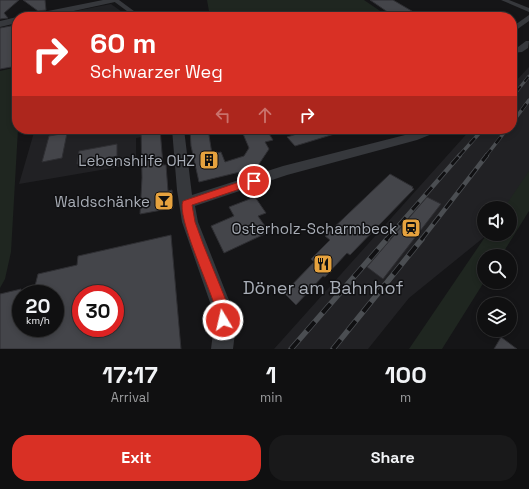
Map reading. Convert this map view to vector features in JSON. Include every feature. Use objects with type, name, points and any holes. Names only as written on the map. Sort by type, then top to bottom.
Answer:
[{"type":"street","points":[[57,12],[115,0],[132,12]]},
{"type":"street","points":[[504,0],[529,10]]},
{"type":"street","points":[[517,27],[529,17]]},
{"type":"street","points":[[0,24],[12,21]]},
{"type":"street","points":[[517,51],[523,49],[529,43]]},
{"type":"street","points":[[179,134],[190,222],[222,308],[224,333],[222,349]]},
{"type":"street","points":[[187,203],[283,171],[421,134]]},
{"type":"shaded area","points":[[207,0],[364,0],[382,12],[209,12]]},
{"type":"shaded area","points":[[111,4],[122,12],[70,12]]},
{"type":"shaded area","points":[[529,67],[529,187],[516,201],[477,201],[477,241],[479,241],[409,298],[368,349],[274,349],[467,134],[517,134],[517,80]]},
{"type":"shaded area","points":[[12,68],[12,134],[18,134],[11,252],[5,279],[0,288],[0,71]]},
{"type":"shaded area","points":[[34,134],[157,134],[136,138],[136,164],[19,184]]},
{"type":"shaded area","points":[[529,171],[529,211],[517,230],[517,201],[509,201]]},
{"type":"shaded area","points":[[482,241],[510,241],[505,249],[477,249],[477,289],[480,289],[442,349],[409,349]]},
{"type":"building","points":[[0,0],[19,0],[4,13],[8,18],[0,19]]},
{"type":"building","points":[[23,0],[45,0],[46,10],[38,11]]},
{"type":"building","points":[[370,0],[393,0],[413,12],[388,12]]},
{"type":"building","points":[[12,26],[12,67],[0,69],[0,28]]},
{"type":"building","points":[[67,134],[62,158],[42,162],[49,136]]},
{"type":"building","points":[[141,134],[160,134],[163,165],[166,165],[168,191],[172,190],[173,208],[140,214],[142,178]]},
{"type":"building","name":"Lebenshilfe OHZ","points":[[190,134],[209,134],[212,154],[221,152],[225,162],[244,156],[249,148],[243,134],[269,134],[273,140],[265,142],[269,149],[259,164],[260,167],[199,182],[191,146]]},
{"type":"building","points":[[297,134],[334,134],[295,146],[287,137]]},
{"type":"building","points":[[117,144],[117,156],[77,164],[79,151]]},
{"type":"building","points":[[390,174],[414,189],[350,255],[347,253],[296,305],[284,293],[314,262],[311,259],[330,240],[325,236]]},
{"type":"building","points":[[255,197],[266,213],[258,216],[269,232],[224,253],[211,226],[234,216],[229,207]]},
{"type":"building","points":[[427,197],[441,204],[383,279],[367,267]]},
{"type":"building","points":[[171,235],[181,349],[0,349],[0,294],[12,291],[12,337],[64,337],[64,285],[35,285],[38,274],[77,265],[78,256]]},
{"type":"building","points":[[501,337],[517,349],[494,349]]},
{"type":"railway","points":[[517,91],[529,76]]},
{"type":"railway","points":[[517,116],[529,100]]},
{"type":"railway","points":[[459,156],[479,134]]},
{"type":"railway","points":[[486,156],[503,134]]},
{"type":"railway","points":[[386,240],[460,155]]},
{"type":"railway","points":[[421,240],[487,155]]},
{"type":"railway","points":[[291,349],[387,239]]},
{"type":"railway","points":[[333,349],[422,239]]},
{"type":"place","name":"Lebenshilfe OHZ","points":[[209,160]]},
{"type":"place","name":"Waldschänke","points":[[164,201]]},
{"type":"place","name":"Osterholz-Scharmbeck","points":[[411,228]]},
{"type":"place","name":"Döner am Bahnhof","points":[[323,264]]},
{"type":"route","points":[[223,320],[222,308],[215,287],[190,222],[187,203],[254,181]]}]
